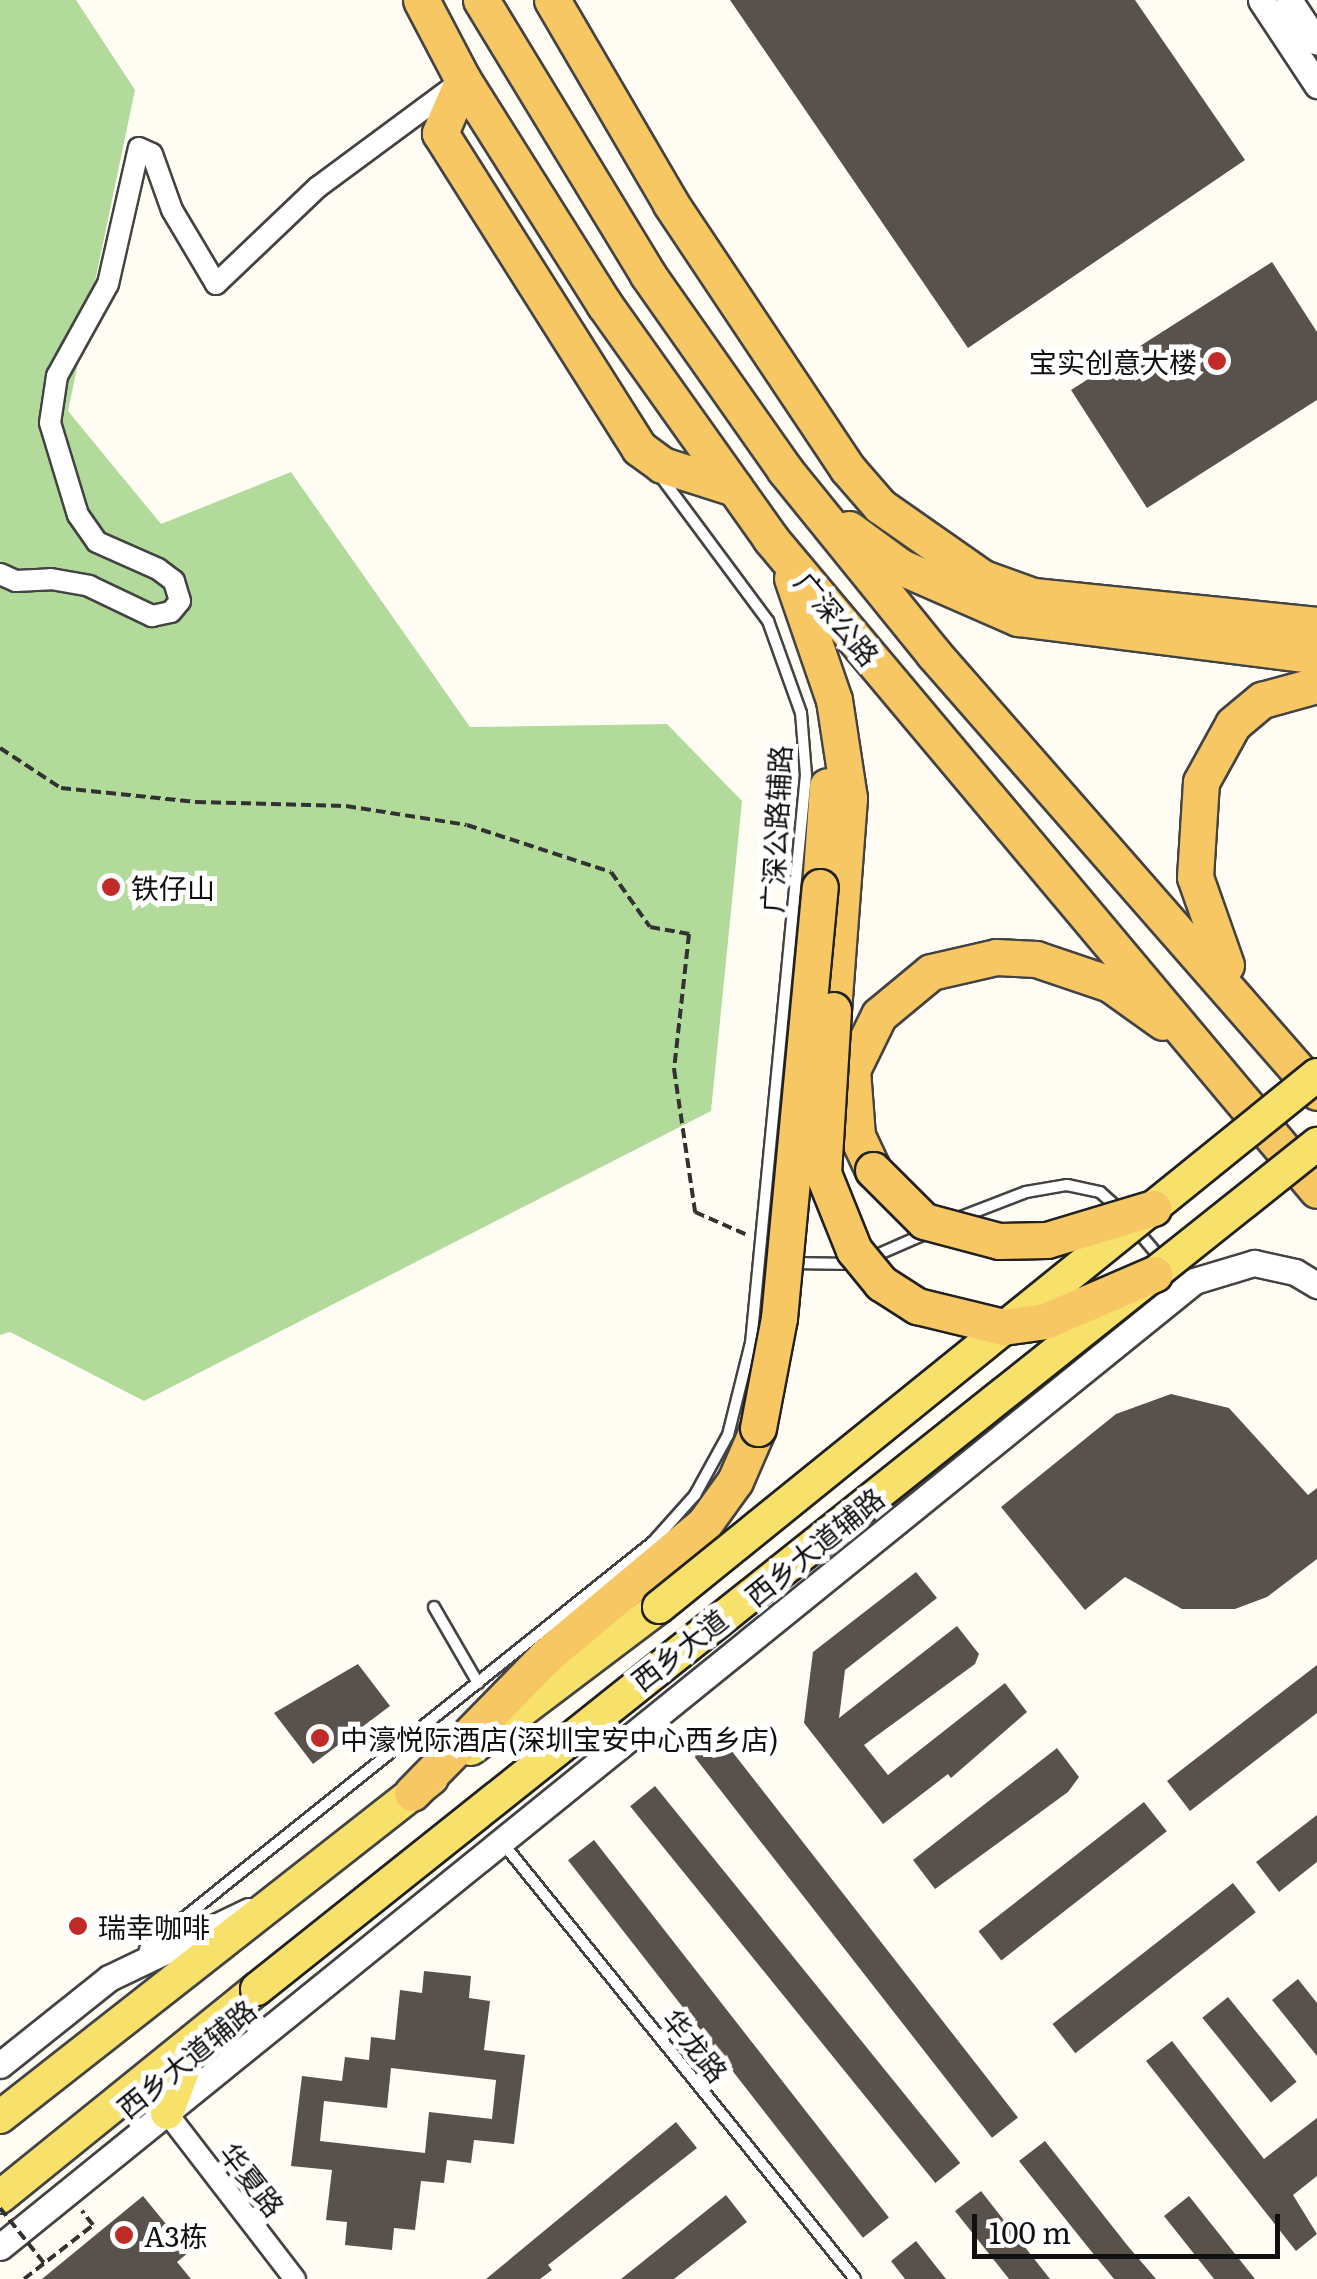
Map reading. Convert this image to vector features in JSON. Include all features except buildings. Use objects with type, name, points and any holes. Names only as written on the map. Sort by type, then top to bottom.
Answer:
[{"type":"highway","name":"广深公路","points":[[421,0],[462,80],[604,304],[770,538],[1210,1056],[1317,1190]]},
{"type":"highway","name":"广深公路","points":[[480,0],[648,275],[785,470],[933,653],[1257,1017],[1317,1092]]},
{"type":"highway","points":[[552,0],[672,204],[764,344],[880,506],[983,578],[1032,596],[1317,625]]},
{"type":"highway","points":[[462,80],[440,132],[639,448],[662,465],[734,488]]},
{"type":"highway","points":[[785,470],[901,567],[1018,618],[1317,656]]},
{"type":"highway","points":[[770,538],[797,589],[834,700],[849,832],[822,1173],[854,1250],[882,1283],[917,1306],[1004,1326],[1046,1321],[1170,1281]]},
{"type":"highway","points":[[1257,1017],[1204,916],[1195,878],[1194,812],[1214,750],[1233,724],[1276,694],[1317,685]]},
{"type":"highway","points":[[412,1793],[546,1656],[704,1524],[735,1482],[758,1428],[779,1318],[834,700]]},
{"type":"highway","points":[[1153,1208],[1047,1240],[999,1241],[924,1221],[872,1170],[851,1103],[863,1043],[901,992],[962,961],[1036,959],[1070,967],[1110,984],[1210,1056]]},
{"type":"main road","name":"西乡大道","points":[[0,2117],[412,1793],[659,1607],[1317,1075]]},
{"type":"main road","name":"西乡大道","points":[[0,2197],[192,2046],[257,1989],[1170,1281],[1317,1144]]},
{"type":"main road","points":[[167,2113],[192,2046]]},
{"type":"street","points":[[1261,0],[1317,84]]},
{"type":"street","points":[[1289,0],[1317,42]]},
{"type":"street","points":[[0,574],[16,581],[50,578],[90,586],[152,616],[171,612],[180,601],[174,581],[158,569],[97,542],[78,514],[50,423],[57,376],[108,284],[140,148],[152,154],[172,210],[216,284],[318,188],[462,80]]},
{"type":"street","name":"西乡大道辅路","points":[[0,2247],[501,1840],[1170,1281],[1254,1262],[1295,1272],[1317,1285]]},
{"type":"street","points":[[0,2065],[109,1978],[294,1889]]},
{"type":"street","name":"华夏路","points":[[167,2113],[295,2279]]},
{"type":"lane","points":[[764,344],[881,489],[932,532],[1005,573],[1094,592],[1317,612]]},
{"type":"lane","name":"广深公路辅路","points":[[639,448],[768,621],[801,713],[803,830],[761,1259]]},
{"type":"lane","points":[[109,1978],[654,1542],[695,1495],[728,1436],[742,1389],[761,1259],[858,1264],[997,1201],[1067,1184],[1088,1187],[1114,1202],[1170,1281]]},
{"type":"lane","points":[[434,1608],[478,1683]]},
{"type":"lane","name":"华龙路","points":[[501,1840],[856,2279]]},
{"type":"path","points":[[0,748],[61,788],[196,802],[346,806],[467,825],[611,872],[650,927],[689,934],[674,1069],[695,1212],[762,1241]]},
{"type":"path","points":[[0,2208],[44,2263]]},
{"type":"path","points":[[24,2279],[93,2225],[82,2210]]},
{"type":"green space","points":[[0,0],[76,0],[135,90],[68,411],[161,524],[291,472],[470,727],[667,724],[742,801],[711,1111],[144,1401],[10,1332],[0,1335]]},
{"type":"place","name":"宝实创意大楼","points":[[1217,361]]},
{"type":"place","name":"铁仔山","points":[[111,887]]},
{"type":"place","name":"中濠悦际酒店(深圳宝安中心西乡店)","points":[[320,1738]]},
{"type":"place","name":"瑞幸咖啡","points":[[78,1926]]},
{"type":"place","name":"A3栋","points":[[124,2235]]}]
